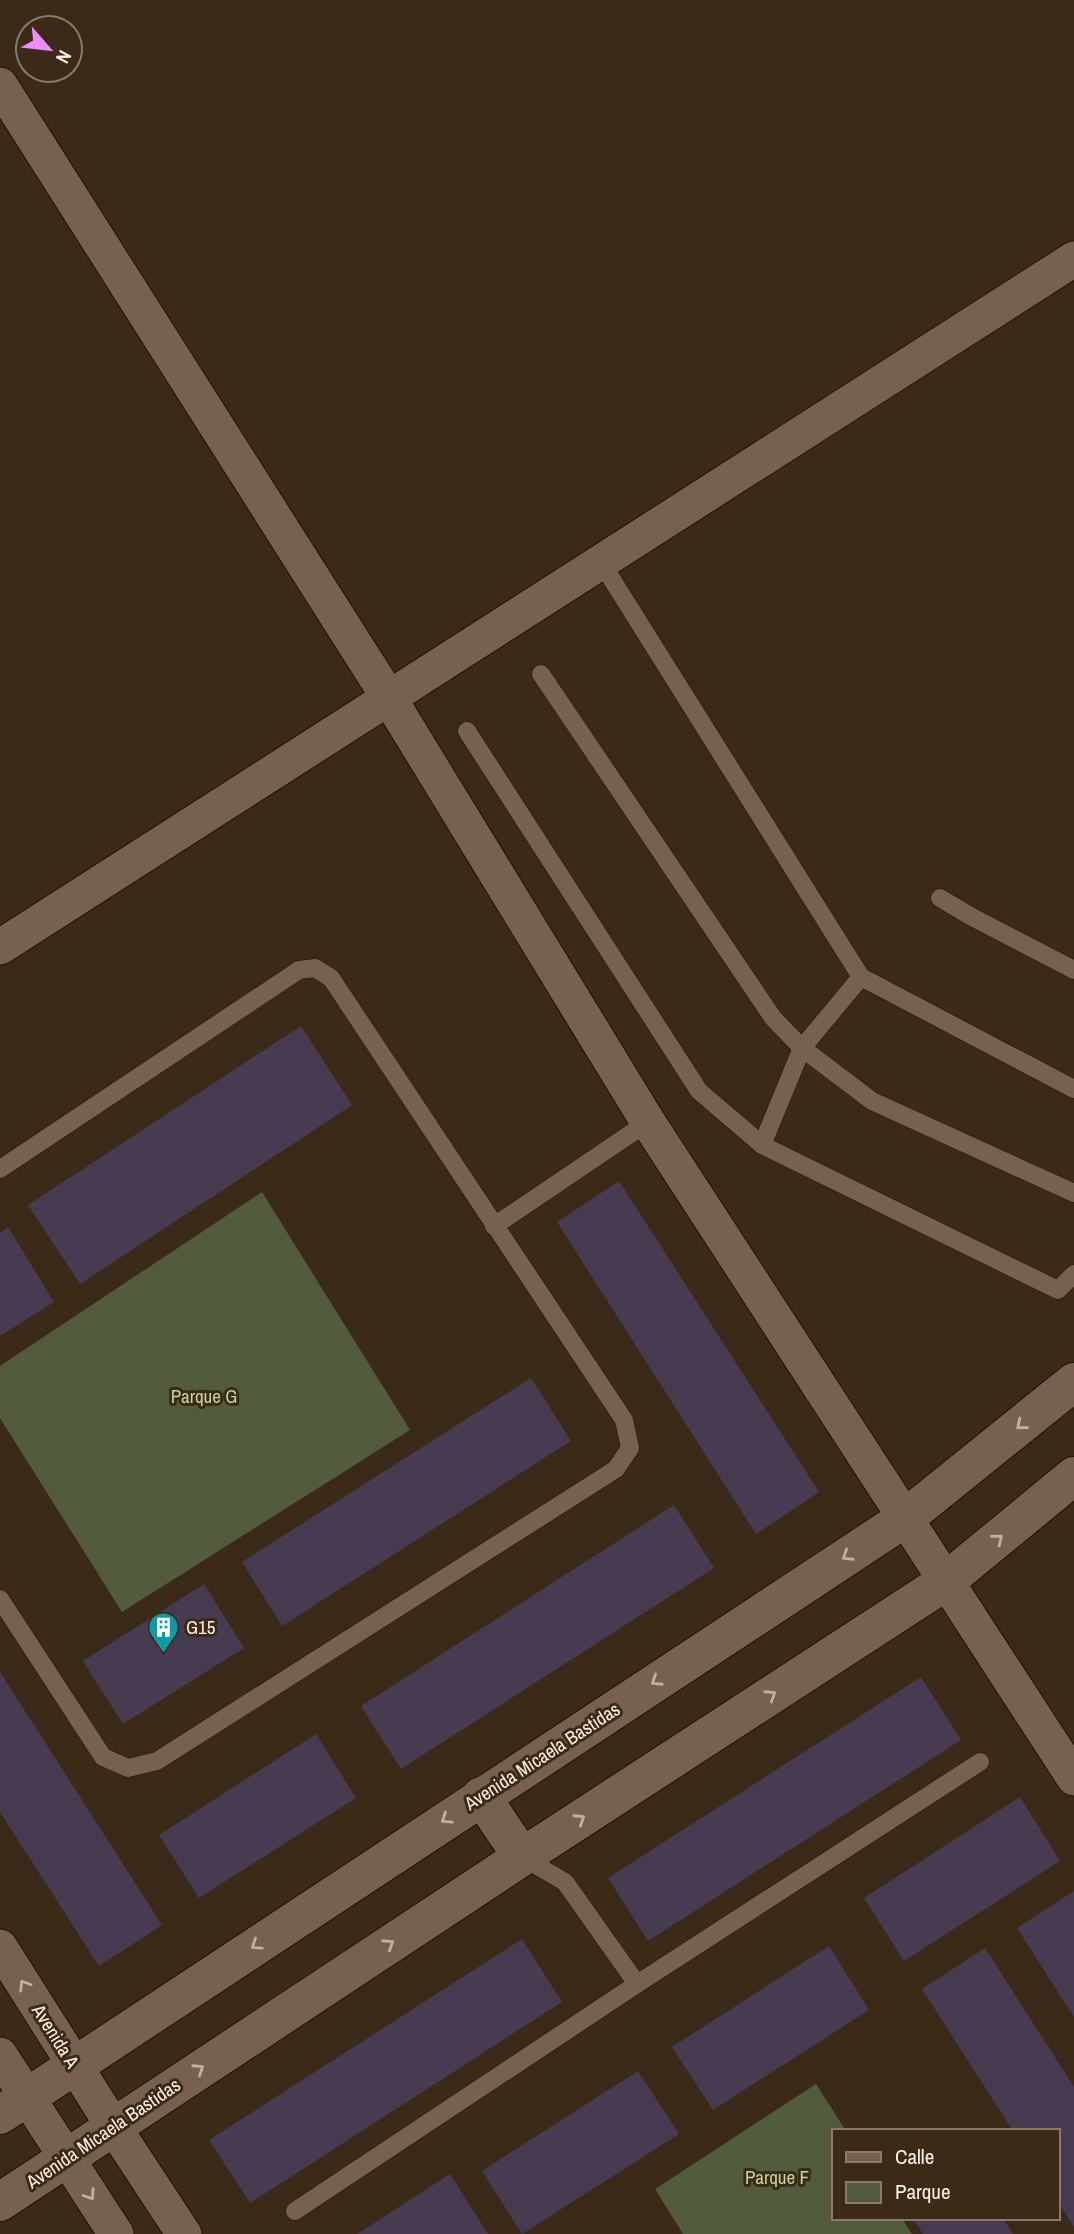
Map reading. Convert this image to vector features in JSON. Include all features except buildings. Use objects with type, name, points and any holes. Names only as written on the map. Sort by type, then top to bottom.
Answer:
[{"type":"main road","name":"Avenida Micaela Bastidas","points":[[13,2106],[904,1519],[1074,1382]]},
{"type":"main road","name":"Avenida Micaela Bastidas","points":[[0,2202],[522,1857],[946,1582],[1074,1476]]},
{"type":"main road","points":[[481,1796],[522,1857]]},
{"type":"street","points":[[0,85],[389,698],[648,1122],[1074,1778]]},
{"type":"street","points":[[0,947],[1074,259]]},
{"type":"street","name":"Avenida A","points":[[0,1947],[184,2234]]},
{"type":"street","points":[[0,2055],[13,2106],[65,2158],[116,2234]]},
{"type":"lane","points":[[601,562],[861,977],[1074,1088]]},
{"type":"lane","points":[[541,674],[773,1018],[802,1048],[873,1101],[1074,1193]]},
{"type":"lane","points":[[467,731],[699,1091],[762,1145],[1058,1290],[1074,1275]]},
{"type":"lane","points":[[940,898],[1074,970]]},
{"type":"lane","points":[[0,1169],[299,970],[315,968],[331,978],[624,1420],[630,1447],[616,1469],[157,1761],[128,1768],[103,1757],[0,1598]]},
{"type":"lane","points":[[762,1145],[802,1048],[861,977]]},
{"type":"lane","points":[[494,1226],[648,1122]]},
{"type":"lane","points":[[295,2211],[637,1984],[980,1762]]},
{"type":"lane","points":[[522,1857],[565,1882],[637,1984]]},
{"type":"green space","name":"Parque G","points":[[262,1192],[410,1430],[122,1612],[0,1418],[0,1366]]},
{"type":"green space","name":"Parque F","points":[[816,2084],[845,2129],[832,2129],[832,2220],[903,2220],[912,2234],[683,2234],[655,2189]]},
{"type":"place","name":"G15","points":[[163,1654]]}]
